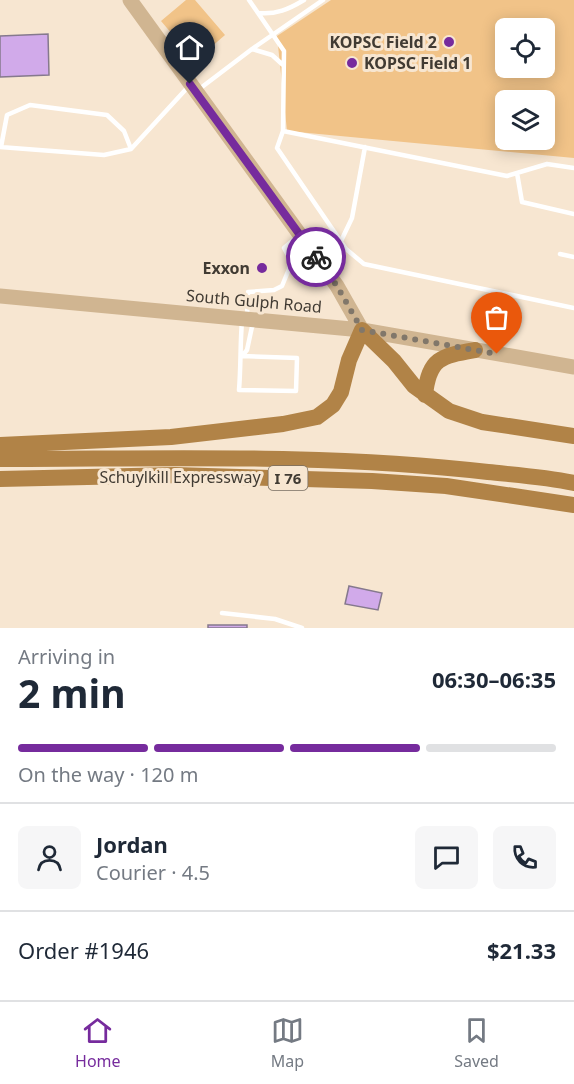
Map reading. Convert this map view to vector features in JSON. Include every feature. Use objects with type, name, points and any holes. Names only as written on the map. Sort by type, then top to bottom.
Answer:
[{"type":"highway","points":[[0,445],[171,437],[283,424],[317,417],[333,405],[341,392],[349,360],[362,330],[425,395],[449,411],[482,422],[574,436]]},
{"type":"highway","points":[[425,395],[428,374],[434,365],[447,357],[475,350]]},
{"type":"highway","name":"Schuylkill Expressway","points":[[0,459],[311,459],[464,469],[574,483]]},
{"type":"highway","name":"Schuylkill Expressway","points":[[0,479],[175,475],[372,481],[457,487],[574,505]]},
{"type":"main road","points":[[130,0],[337,286],[362,330]]},
{"type":"main road","name":"South Gulph Road","points":[[0,296],[362,330],[574,367]]},
{"type":"lane","points":[[249,0],[284,51],[283,131],[277,148],[346,249],[364,264],[574,308]]},
{"type":"lane","points":[[258,13],[279,13],[304,0]]},
{"type":"lane","points":[[131,149],[124,131],[107,115],[30,105],[7,115],[1,147],[104,155],[131,149],[193,88],[323,0]]},
{"type":"lane","points":[[252,49],[272,55],[283,65]]},
{"type":"lane","points":[[283,131],[507,176],[548,164],[574,168]]},
{"type":"lane","points":[[341,241],[352,218],[365,147]]},
{"type":"lane","points":[[517,173],[522,202],[574,214]]},
{"type":"lane","points":[[242,356],[247,350],[248,292],[274,290],[282,286],[289,269],[290,259],[284,248],[299,235]]},
{"type":"lane","points":[[560,254],[574,257]]},
{"type":"lane","points":[[242,356],[297,358],[296,391],[239,390],[242,356],[240,348],[247,319]]},
{"type":"lane","points":[[222,612],[275,620],[302,628]]},
{"type":"shaded area","points":[[186,0],[195,0],[225,35],[195,61],[161,21]]},
{"type":"shaded area","points":[[331,0],[574,0],[574,158],[287,131],[277,36]]},
{"type":"building","points":[[48,34],[49,75],[0,77],[0,36]]},
{"type":"building","points":[[349,586],[382,593],[378,610],[345,604]]},
{"type":"building","points":[[208,625],[247,625],[247,628],[208,628]]},
{"type":"way so far","points":[[316,257],[337,286],[362,330],[497,354]]},
{"type":"place","name":"KOPSC Field 2","points":[[449,42]]},
{"type":"place","name":"KOPSC Field 1","points":[[352,63]]},
{"type":"place","name":"Exxon","points":[[262,268]]},
{"type":"route","points":[[190,84],[316,257]]}]
